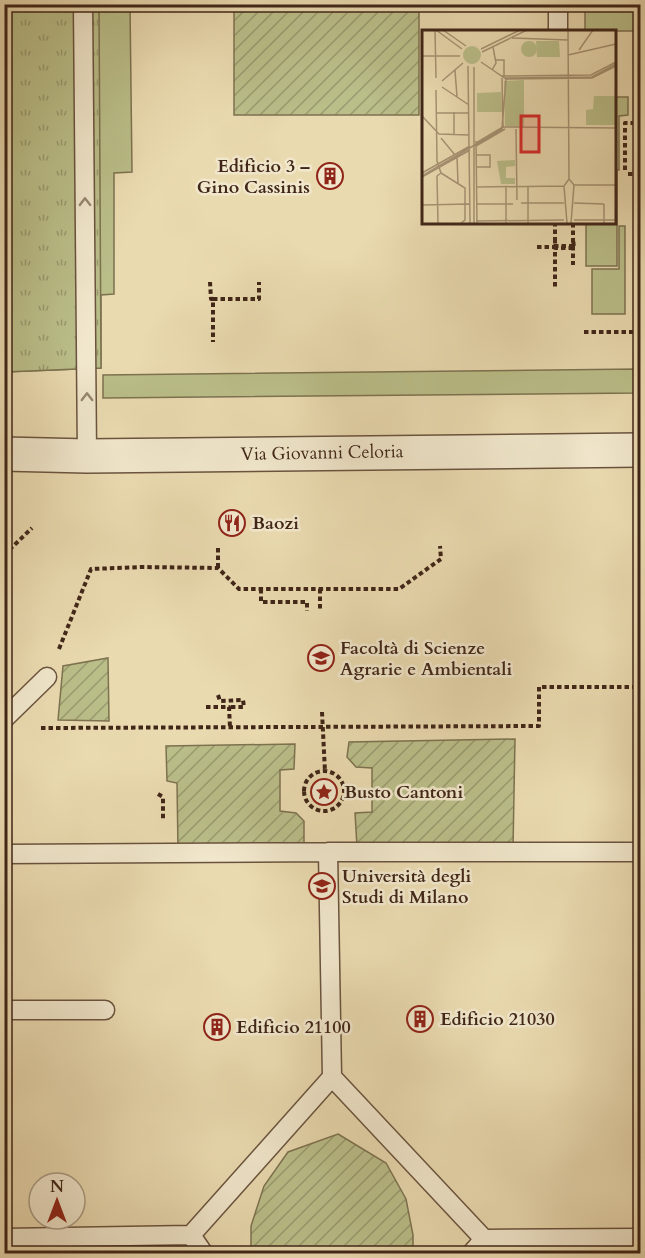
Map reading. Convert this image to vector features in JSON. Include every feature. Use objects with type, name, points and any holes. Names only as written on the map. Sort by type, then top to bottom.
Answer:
[{"type":"street","name":"Via Giovanni Celoria","points":[[4,454],[87,456],[640,450]]},
{"type":"lane","points":[[83,4],[87,456]]},
{"type":"lane","points":[[558,4],[558,30]]},
{"type":"lane","points":[[4,719],[47,677]]},
{"type":"lane","points":[[328,852],[332,1077],[484,1239],[640,1238]]},
{"type":"lane","points":[[4,854],[640,852]]},
{"type":"lane","points":[[4,1010],[105,1010]]},
{"type":"lane","points":[[4,1238],[191,1235],[332,1077]]},
{"type":"lane","points":[[191,1235],[204,1254]]},
{"type":"lane","points":[[471,1254],[484,1239]]},
{"type":"path","points":[[637,123],[625,123],[626,172],[637,174],[637,123],[637,39],[640,39]]},
{"type":"path","points":[[555,224],[555,248],[574,248],[573,224]]},
{"type":"path","points":[[555,224],[555,288]]},
{"type":"path","points":[[555,224],[556,246],[573,246]]},
{"type":"path","points":[[573,224],[573,265]]},
{"type":"path","points":[[537,247],[573,247],[573,238]]},
{"type":"path","points":[[555,247],[556,239]]},
{"type":"path","points":[[210,282],[211,299],[213,299],[213,342]]},
{"type":"path","points":[[213,299],[259,299],[259,282]]},
{"type":"path","points":[[584,332],[640,332]]},
{"type":"path","points":[[4,555],[32,528]]},
{"type":"path","points":[[219,548],[219,568],[239,590],[320,590],[399,589],[441,559],[440,546]]},
{"type":"path","points":[[47,677],[91,569],[219,568]]},
{"type":"path","points":[[261,590],[261,602],[307,602],[307,610]]},
{"type":"path","points":[[320,590],[320,610]]},
{"type":"path","points":[[40,728],[539,726],[539,687],[640,687]]},
{"type":"path","points":[[206,707],[244,707],[243,700],[220,701],[219,695]]},
{"type":"path","points":[[229,707],[230,727]]},
{"type":"path","points":[[322,712],[325,772]]},
{"type":"path","points":[[325,772],[334,774],[341,780],[345,789],[343,800],[336,808],[326,812],[315,809],[308,802],[304,792],[307,782],[314,774],[325,772]]},
{"type":"path","points":[[158,794],[163,797]]},
{"type":"green space","points":[[4,5],[130,5],[132,172],[114,173],[114,294],[101,295],[101,368],[5,372]]},
{"type":"green space","points":[[4,5],[99,5],[101,368],[5,372]]},
{"type":"green space","points":[[234,5],[419,5],[419,115],[234,115]]},
{"type":"green space","points":[[585,5],[640,5],[640,31],[585,30]]},
{"type":"green space","points":[[615,97],[628,97],[628,115],[619,116],[619,170],[615,170]]},
{"type":"green space","points":[[615,172],[617,172],[617,266],[586,266],[586,224],[615,224]]},
{"type":"green space","points":[[619,226],[625,226],[625,314],[592,314],[592,269],[619,269]]},
{"type":"green space","points":[[637,369],[637,393],[103,398],[103,375]]},
{"type":"green space","points":[[108,658],[109,721],[58,720],[63,666]]},
{"type":"green space","points":[[515,739],[513,848],[357,847],[355,813],[372,812],[372,768],[356,767],[347,757],[349,742]]},
{"type":"green space","points":[[295,744],[294,769],[280,770],[280,811],[296,813],[304,821],[304,845],[178,849],[177,783],[167,781],[166,746]]},
{"type":"green space","points":[[338,1134],[386,1163],[406,1199],[413,1235],[413,1253],[251,1253],[251,1226],[264,1186],[288,1152]]},
{"type":"place","name":"Edificio 3 – Gino Cassinis","points":[[330,176]]},
{"type":"place","name":"Baozi","points":[[232,523]]},
{"type":"place","name":"Facoltà di Scienze Agrarie e Ambientali","points":[[321,658]]},
{"type":"place","name":"Busto Cantoni","points":[[324,792]]},
{"type":"place","name":"Università degli Studi di Milano","points":[[322,886]]},
{"type":"place","name":"Edificio 21030","points":[[420,1019]]},
{"type":"place","name":"Edificio 21100","points":[[217,1027]]}]
